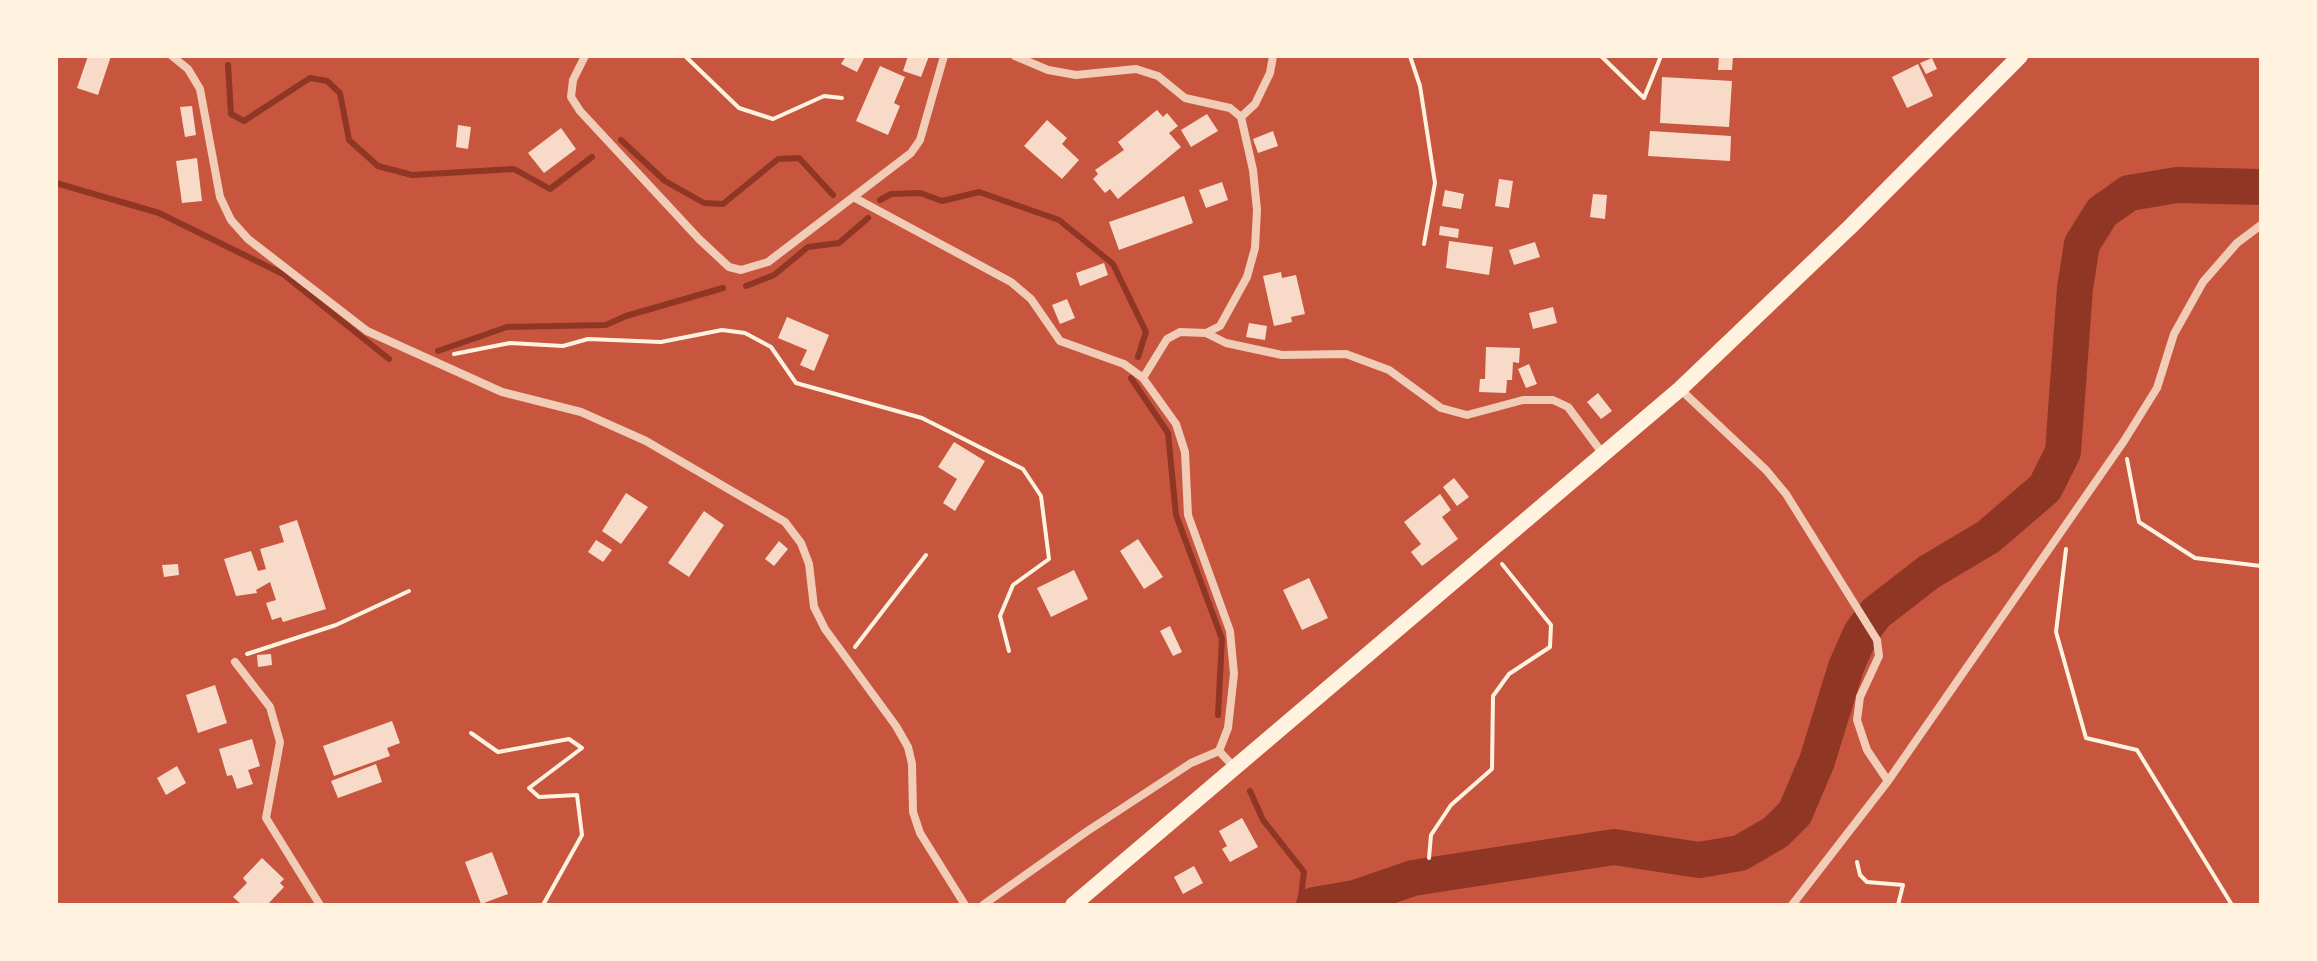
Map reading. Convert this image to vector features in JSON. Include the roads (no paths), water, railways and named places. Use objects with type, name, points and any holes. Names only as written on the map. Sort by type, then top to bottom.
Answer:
[{"type":"main road","points":[[1073,905],[1680,389],[1851,226],[2020,56]]},
{"type":"street","points":[[172,56],[188,69],[200,89],[220,197],[231,220],[248,239],[367,331],[436,365],[502,392],[581,412],[646,441],[785,522],[801,543],[809,564],[814,607],[908,747],[912,764],[913,812],[920,833],[965,905]]},
{"type":"street","points":[[585,56],[573,80],[571,97],[580,111],[729,267],[741,270],[768,262],[911,153],[920,140],[944,56]]},
{"type":"street","points":[[1015,56],[1048,70],[1076,75],[1136,69],[1158,76],[1185,98],[1230,108],[1241,117],[1256,197],[1255,248],[1247,277],[1220,326],[1206,333]]},
{"type":"street","points":[[1241,117],[1255,104],[1270,73],[1273,56]]},
{"type":"street","points":[[855,198],[1011,282],[1031,299],[1060,341],[1124,364],[1143,378],[1176,424],[1185,452],[1188,515],[1230,631],[1234,674],[1228,728],[1219,751],[1191,763],[1131,802],[983,905]]},
{"type":"street","points":[[1792,905],[1888,781],[2124,441],[2157,388],[2174,334],[2203,282],[2237,243],[2261,225]]},
{"type":"street","points":[[1143,378],[1167,339],[1180,332],[1206,333],[1226,343],[1282,355],[1346,354],[1389,370],[1441,408],[1467,415],[1523,400],[1553,400],[1568,407],[1603,454]]},
{"type":"street","points":[[1680,389],[1766,470],[1786,494],[1877,640],[1879,656],[1860,697],[1857,720],[1867,750],[1888,781]]},
{"type":"street","points":[[235,662],[270,707],[280,742],[266,818],[320,905]]},
{"type":"street","points":[[1219,751],[1234,767]]},
{"type":"waterway","points":[[228,65],[231,114],[244,121],[310,78],[327,81],[340,93],[349,140],[378,166],[412,175],[514,169],[550,189],[592,157]]},
{"type":"waterway","points":[[621,140],[665,181],[704,203],[723,204],[778,159],[799,158],[833,195]]},
{"type":"waterway","points":[[56,183],[159,213],[283,274],[389,359]]},
{"type":"waterway","points":[[1314,905],[1355,898],[1413,878],[1614,847],[1699,860],[1740,853],[1776,832],[1795,813],[1817,761],[1846,667],[1861,633],[1876,613],[1929,572],[1988,537],[2045,488],[2063,452],[2075,288],[2082,244],[2102,212],[2129,193],[2177,185],[2261,187]]},
{"type":"waterway","points":[[880,200],[891,194],[920,193],[942,201],[979,192],[1059,220],[1113,264],[1146,332],[1138,357]]},
{"type":"waterway","points":[[746,286],[774,275],[808,247],[839,243],[868,218]]},
{"type":"waterway","points":[[438,351],[507,327],[606,325],[626,316],[723,288]]},
{"type":"waterway","points":[[1131,378],[1168,433],[1176,515],[1222,639],[1218,715]]},
{"type":"waterway","points":[[1250,791],[1263,820],[1304,872],[1300,905]]}]
